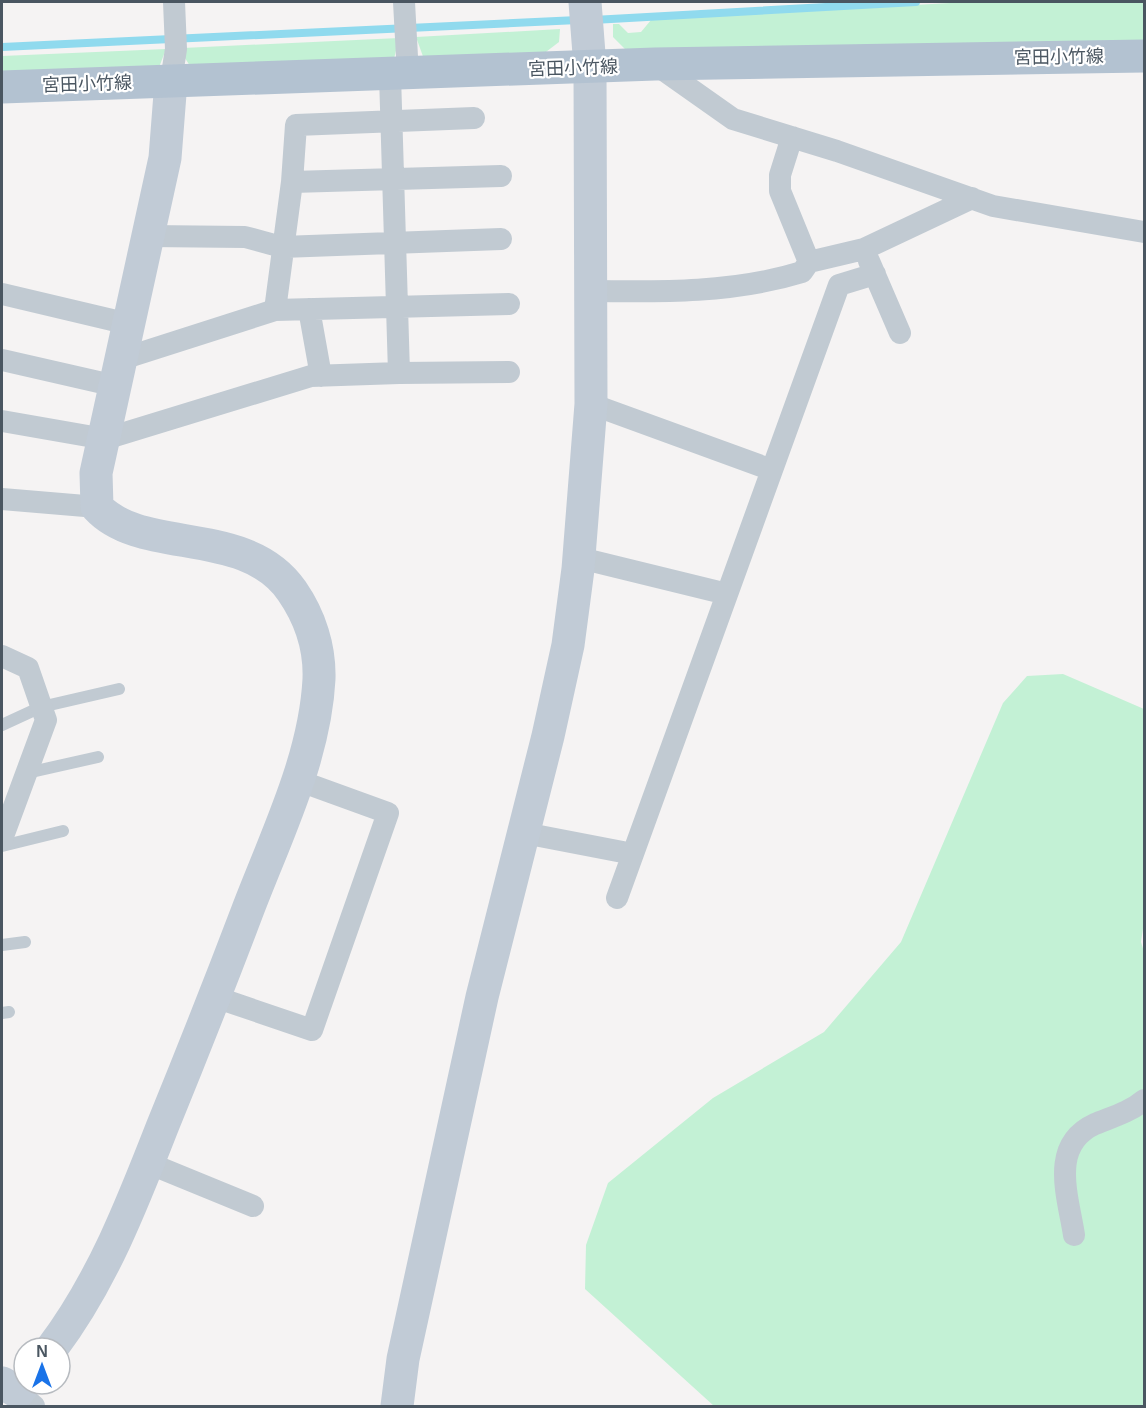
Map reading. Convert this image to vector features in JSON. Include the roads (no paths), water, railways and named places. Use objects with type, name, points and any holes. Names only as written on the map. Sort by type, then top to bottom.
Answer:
[{"type":"main road","name":"宮田小竹線","points":[[2,87],[174,65],[399,75],[655,64],[1144,56]]},
{"type":"street","points":[[397,1407],[403,1359],[482,998],[568,645],[580,558],[591,404],[590,67],[585,2]]},
{"type":"street","points":[[399,373],[391,121],[406,37],[405,6]]},
{"type":"street","points":[[60,1336],[99,1275],[148,1163],[214,997],[297,780],[316,711],[319,678],[317,644],[307,616],[292,590],[274,569],[244,555],[127,527],[106,517],[97,507],[96,473],[165,158],[174,65],[175,11]]},
{"type":"street","points":[[655,64],[733,119],[993,206],[1144,232]]},
{"type":"street","points":[[275,310],[292,182],[296,124],[474,118]]},
{"type":"street","points":[[792,137],[780,175],[780,191],[809,262]]},
{"type":"street","points":[[292,182],[501,176]]},
{"type":"street","points":[[592,291],[654,292],[735,288],[802,272],[809,262],[864,249],[972,198]]},
{"type":"street","points":[[149,236],[245,237],[282,247],[501,239]]},
{"type":"street","points":[[864,249],[900,333]]},
{"type":"street","points":[[617,898],[839,285],[875,274]]},
{"type":"street","points":[[2,294],[129,324]]},
{"type":"street","points":[[2,360],[119,372],[275,310],[508,303]]},
{"type":"street","points":[[309,309],[321,376]]},
{"type":"street","points":[[2,421],[105,439],[311,376],[508,372]]},
{"type":"street","points":[[591,404],[772,470]]},
{"type":"street","points":[[2,499],[97,507]]},
{"type":"street","points":[[580,558],[727,594]]},
{"type":"street","points":[[2,656],[28,668],[46,720],[16,786],[2,839]]},
{"type":"street","points":[[214,997],[312,1030],[388,813],[297,780]]},
{"type":"street","points":[[524,833],[633,854]]},
{"type":"street","points":[[1074,1235],[1065,1180],[1065,1154],[1081,1131],[1135,1107],[1144,1100]]},
{"type":"street","points":[[148,1163],[253,1206]]},
{"type":"lane","points":[[2,725],[41,707],[119,689]]},
{"type":"lane","points":[[16,786],[98,757]]},
{"type":"lane","points":[[2,846],[63,831]]},
{"type":"lane","points":[[2,945],[25,942]]},
{"type":"waterway","points":[[593,20],[916,2]]},
{"type":"waterway","points":[[2,47],[578,20]]}]
